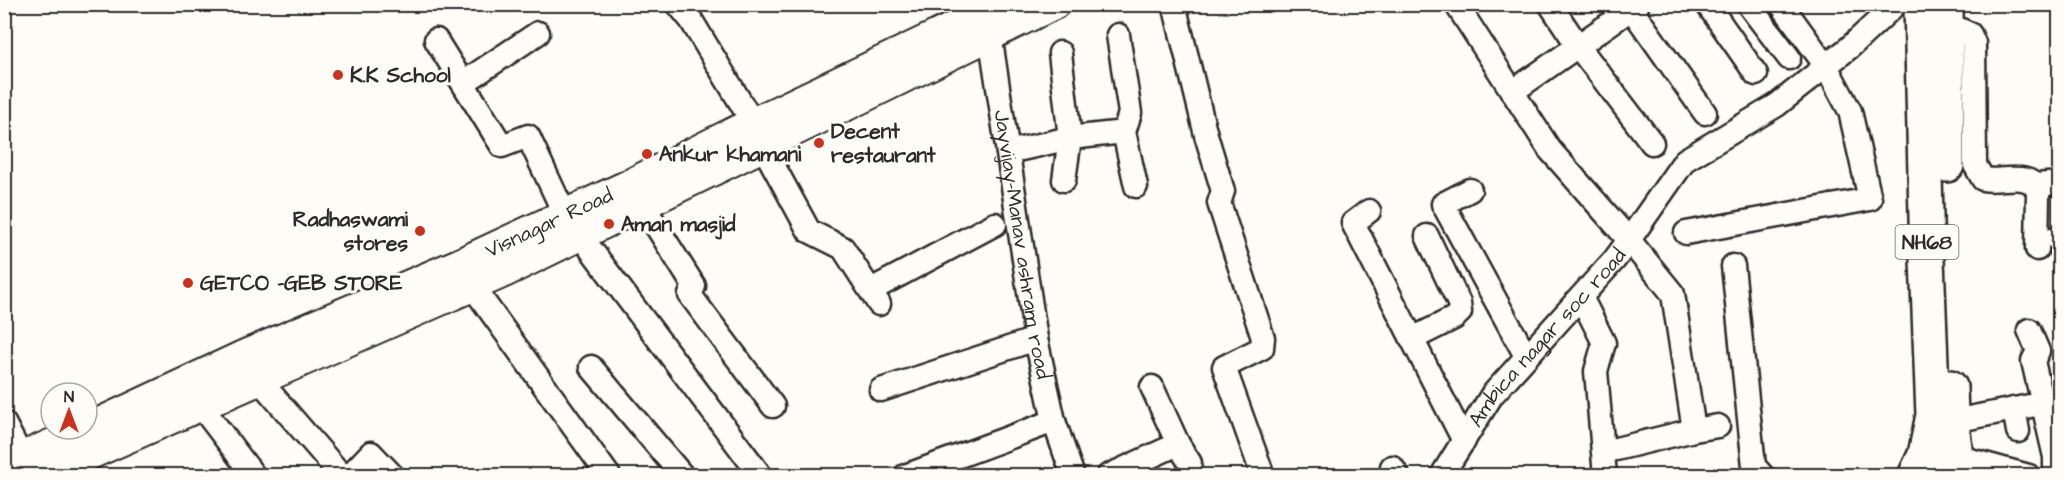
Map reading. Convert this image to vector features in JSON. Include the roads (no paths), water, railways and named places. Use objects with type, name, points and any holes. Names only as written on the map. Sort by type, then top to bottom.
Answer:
[{"type":"highway","name":"NH68","points":[[1915,476],[1942,416],[1927,259],[1921,4]]},
{"type":"highway","points":[[1946,17],[1948,310],[1942,416],[1952,466]]},
{"type":"main road","name":"Visnagar Road","points":[[99,425],[193,395],[465,275],[573,225],[629,185],[759,137],[993,17],[1054,4]]},
{"type":"main road","points":[[573,225],[643,205],[759,137]]},
{"type":"main road","points":[[22,466],[193,395]]},
{"type":"main road","name":"Visnagar Road","points":[[22,466],[66,441]]},
{"type":"street","points":[[678,4],[691,20],[759,137],[808,231],[843,248],[875,297],[995,224]]},
{"type":"street","points":[[1174,4],[1206,135],[1223,191],[1219,203],[1263,338],[1262,348],[1224,367],[1261,470]]},
{"type":"street","name":"Ambica nagar soc road","points":[[1444,472],[1492,395],[1616,259],[1629,240],[1550,150],[1456,4]]},
{"type":"street","points":[[1550,4],[1578,46],[1652,142]]},
{"type":"street","points":[[1707,4],[1756,74]]},
{"type":"street","points":[[1748,4],[1789,58]]},
{"type":"street","points":[[1686,233],[1870,199],[1850,111],[1826,66],[1781,4]]},
{"type":"street","points":[[1694,430],[1673,294],[1629,240],[1685,160],[1777,105],[1850,47],[1896,4]]},
{"type":"street","points":[[1512,92],[1633,6],[1705,112]]},
{"type":"street","name":"Jayvijay-Manav ashram road","points":[[993,17],[1008,152],[1036,339],[1054,421],[1073,476]]},
{"type":"street","points":[[1946,17],[1959,29],[1970,34],[1974,43],[1975,165],[1983,179],[1993,181],[2020,178],[2031,180],[2036,185],[2051,242]]},
{"type":"street","points":[[463,83],[538,33]]},
{"type":"street","points":[[1118,35],[1130,113],[1124,132],[1136,186]]},
{"type":"street","points":[[436,40],[502,146],[528,136],[573,225],[761,476]]},
{"type":"street","points":[[1060,53],[1070,138],[1064,180]]},
{"type":"street","points":[[1008,152],[1070,138],[1124,132]]},
{"type":"street","points":[[2036,185],[2060,183]]},
{"type":"street","points":[[1470,190],[1443,204],[1526,357]]},
{"type":"street","points":[[643,205],[694,286],[690,295],[773,406]]},
{"type":"street","points":[[1369,211],[1353,223],[1464,441]]},
{"type":"street","points":[[1412,339],[1454,318],[1460,312],[1459,303],[1427,236]]},
{"type":"street","points":[[1733,266],[1754,466],[1762,476]]},
{"type":"street","points":[[465,275],[609,476]]},
{"type":"street","points":[[1581,297],[1604,343],[1596,371],[1605,476]]},
{"type":"street","points":[[2029,330],[2038,351],[2033,361],[2051,402],[2056,447],[2055,476]]},
{"type":"street","points":[[881,390],[1036,339]]},
{"type":"street","points":[[591,367],[681,475]]},
{"type":"street","points":[[252,368],[342,476]]},
{"type":"street","points":[[1108,476],[1184,454],[1152,387]]},
{"type":"street","points":[[193,395],[254,476]]},
{"type":"street","points":[[1942,416],[2016,420],[2051,402]]},
{"type":"street","points":[[905,476],[1054,421]]},
{"type":"street","points":[[4,423],[22,466]]},
{"type":"street","points":[[1617,449],[1718,426]]},
{"type":"street","points":[[349,476],[371,453],[393,476]]},
{"type":"street","points":[[1952,466],[2029,476]]},
{"type":"place","name":"K.K School","points":[[338,75]]},
{"type":"place","name":"Decent restaurant","points":[[819,143]]},
{"type":"place","name":"Ankur khamani","points":[[647,154]]},
{"type":"place","name":"Aman masjid","points":[[609,224]]},
{"type":"place","name":"Radhaswami stores","points":[[420,231]]},
{"type":"place","name":"GETCO -GEB STORE","points":[[188,283]]}]
